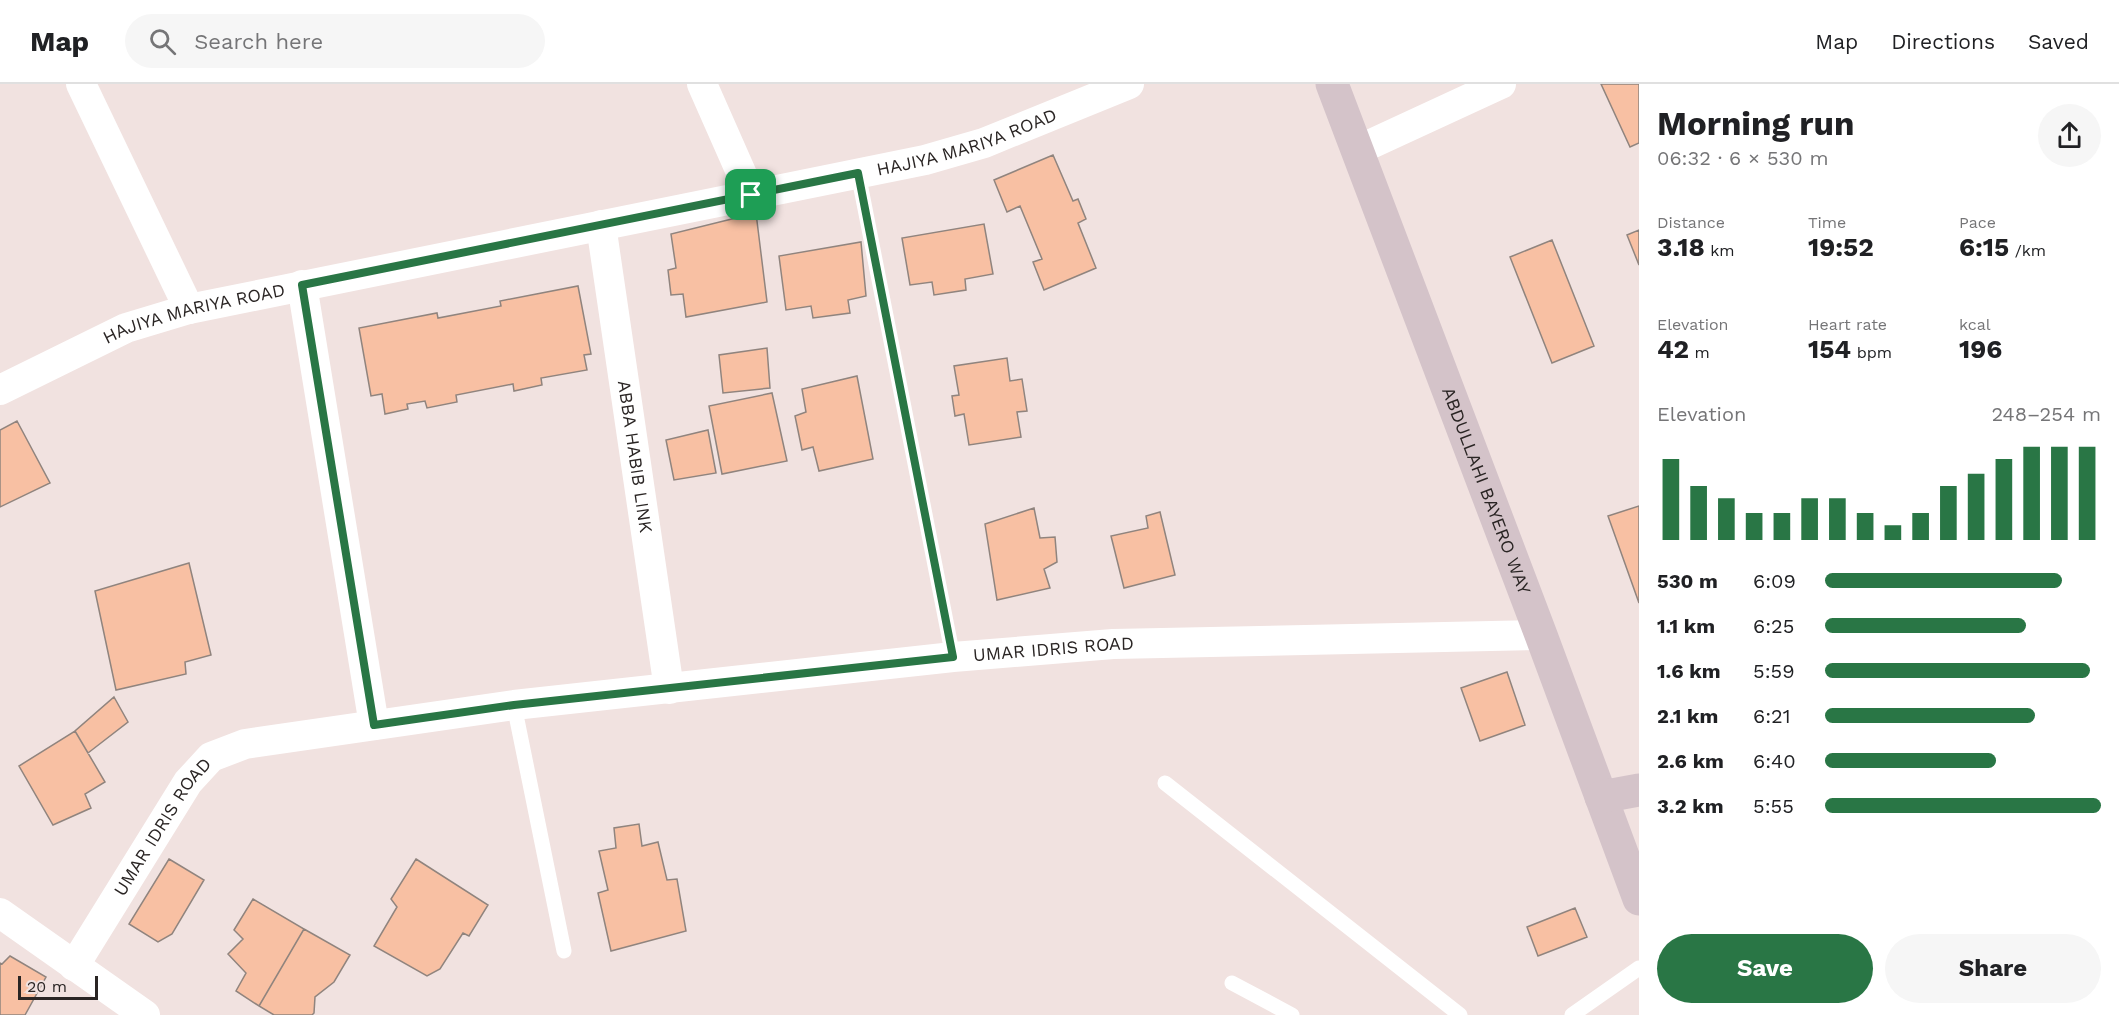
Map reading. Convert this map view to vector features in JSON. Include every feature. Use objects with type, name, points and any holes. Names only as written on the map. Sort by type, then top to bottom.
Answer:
[{"type":"street","points":[[81,84],[189,309]]},
{"type":"street","points":[[702,84],[751,195]]},
{"type":"street","name":"HAJIYA MARIYA ROAD","points":[[0,390],[126,328],[189,309],[925,160],[984,143],[1129,84]]},
{"type":"street","name":"ABDULLAHI BAYERO WAY","points":[[1332,84],[1639,899]]},
{"type":"street","points":[[1358,150],[1501,84]]},
{"type":"street","name":"ABBA HABIB LINK","points":[[601,225],[669,688]]},
{"type":"street","points":[[302,285],[374,725]]},
{"type":"street","name":"UMAR IDRIS ROAD","points":[[74,966],[188,782],[211,757],[245,744],[514,705],[953,657],[1113,644],[1541,635]]},
{"type":"street","points":[[1601,797],[1639,790]]},
{"type":"street","points":[[0,913],[145,1015]]},
{"type":"lane","points":[[858,173],[953,657]]},
{"type":"lane","points":[[514,705],[564,951]]},
{"type":"lane","points":[[1165,783],[1460,1015]]},
{"type":"lane","points":[[1572,1015],[1639,968]]},
{"type":"lane","points":[[1232,983],[1292,1015]]},
{"type":"building","points":[[1601,84],[1639,84],[1639,143],[1630,147]]},
{"type":"building","points":[[1053,155],[1073,201],[1078,199],[1086,219],[1078,223],[1096,268],[1044,290],[1033,262],[1042,259],[1020,206],[1007,212],[994,180]]},
{"type":"building","points":[[756,213],[767,302],[686,317],[683,294],[671,295],[668,270],[676,268],[671,234]]},
{"type":"building","points":[[984,224],[993,274],[965,279],[966,290],[934,295],[932,282],[910,285],[902,238]]},
{"type":"building","points":[[1639,230],[1639,265],[1627,235]]},
{"type":"building","points":[[1552,240],[1594,346],[1552,363],[1510,257]]},
{"type":"building","points":[[861,242],[866,296],[848,300],[850,313],[813,318],[811,306],[786,310],[779,256]]},
{"type":"building","points":[[578,286],[591,354],[584,355],[587,370],[541,378],[542,385],[514,391],[513,384],[456,395],[457,402],[427,408],[425,401],[407,404],[408,409],[385,414],[382,394],[371,396],[359,328],[437,313],[438,318],[501,306],[500,301]]},
{"type":"building","points":[[767,348],[770,388],[723,393],[719,355]]},
{"type":"building","points":[[1007,358],[1010,381],[1022,379],[1027,411],[1017,412],[1021,437],[969,445],[964,414],[955,416],[952,396],[959,395],[954,366]]},
{"type":"building","points":[[857,376],[873,459],[819,471],[813,447],[802,450],[795,416],[806,412],[802,389]]},
{"type":"building","points":[[772,393],[787,461],[722,474],[709,406]]},
{"type":"building","points":[[17,421],[50,483],[0,507],[0,430]]},
{"type":"building","points":[[708,430],[716,473],[674,480],[666,440]]},
{"type":"building","points":[[1639,506],[1639,603],[1608,516]]},
{"type":"building","points":[[1034,508],[1040,538],[1055,537],[1057,562],[1044,569],[1050,588],[997,600],[985,524]]},
{"type":"building","points":[[1160,512],[1175,575],[1124,588],[1111,536],[1148,528],[1146,516]]},
{"type":"building","points":[[189,563],[211,655],[185,662],[186,674],[116,690],[95,591]]},
{"type":"building","points":[[1507,672],[1525,725],[1480,741],[1461,688]]},
{"type":"building","points":[[114,697],[128,722],[88,753],[75,731]]},
{"type":"building","points":[[75,731],[105,782],[85,794],[91,808],[53,825],[19,766]]},
{"type":"building","points":[[639,824],[642,846],[658,842],[667,880],[677,879],[686,931],[611,951],[598,893],[608,890],[599,851],[616,848],[614,828]]},
{"type":"building","points":[[169,859],[204,880],[172,934],[158,942],[129,924]]},
{"type":"building","points":[[416,859],[488,905],[469,936],[463,933],[440,969],[427,976],[374,946],[397,907],[391,899]]},
{"type":"building","points":[[253,899],[304,929],[259,1006],[236,991],[246,973],[228,954],[243,939],[234,930]]},
{"type":"building","points":[[1575,908],[1587,937],[1538,956],[1527,927]]},
{"type":"building","points":[[304,929],[350,955],[334,982],[315,997],[312,1015],[274,1015],[259,1006]]},
{"type":"building","points":[[10,956],[46,977],[25,1015],[0,1015],[0,963],[2,964]]},
{"type":"route","points":[[858,173],[953,657],[514,705],[374,725],[302,285],[751,195],[858,173]]}]
